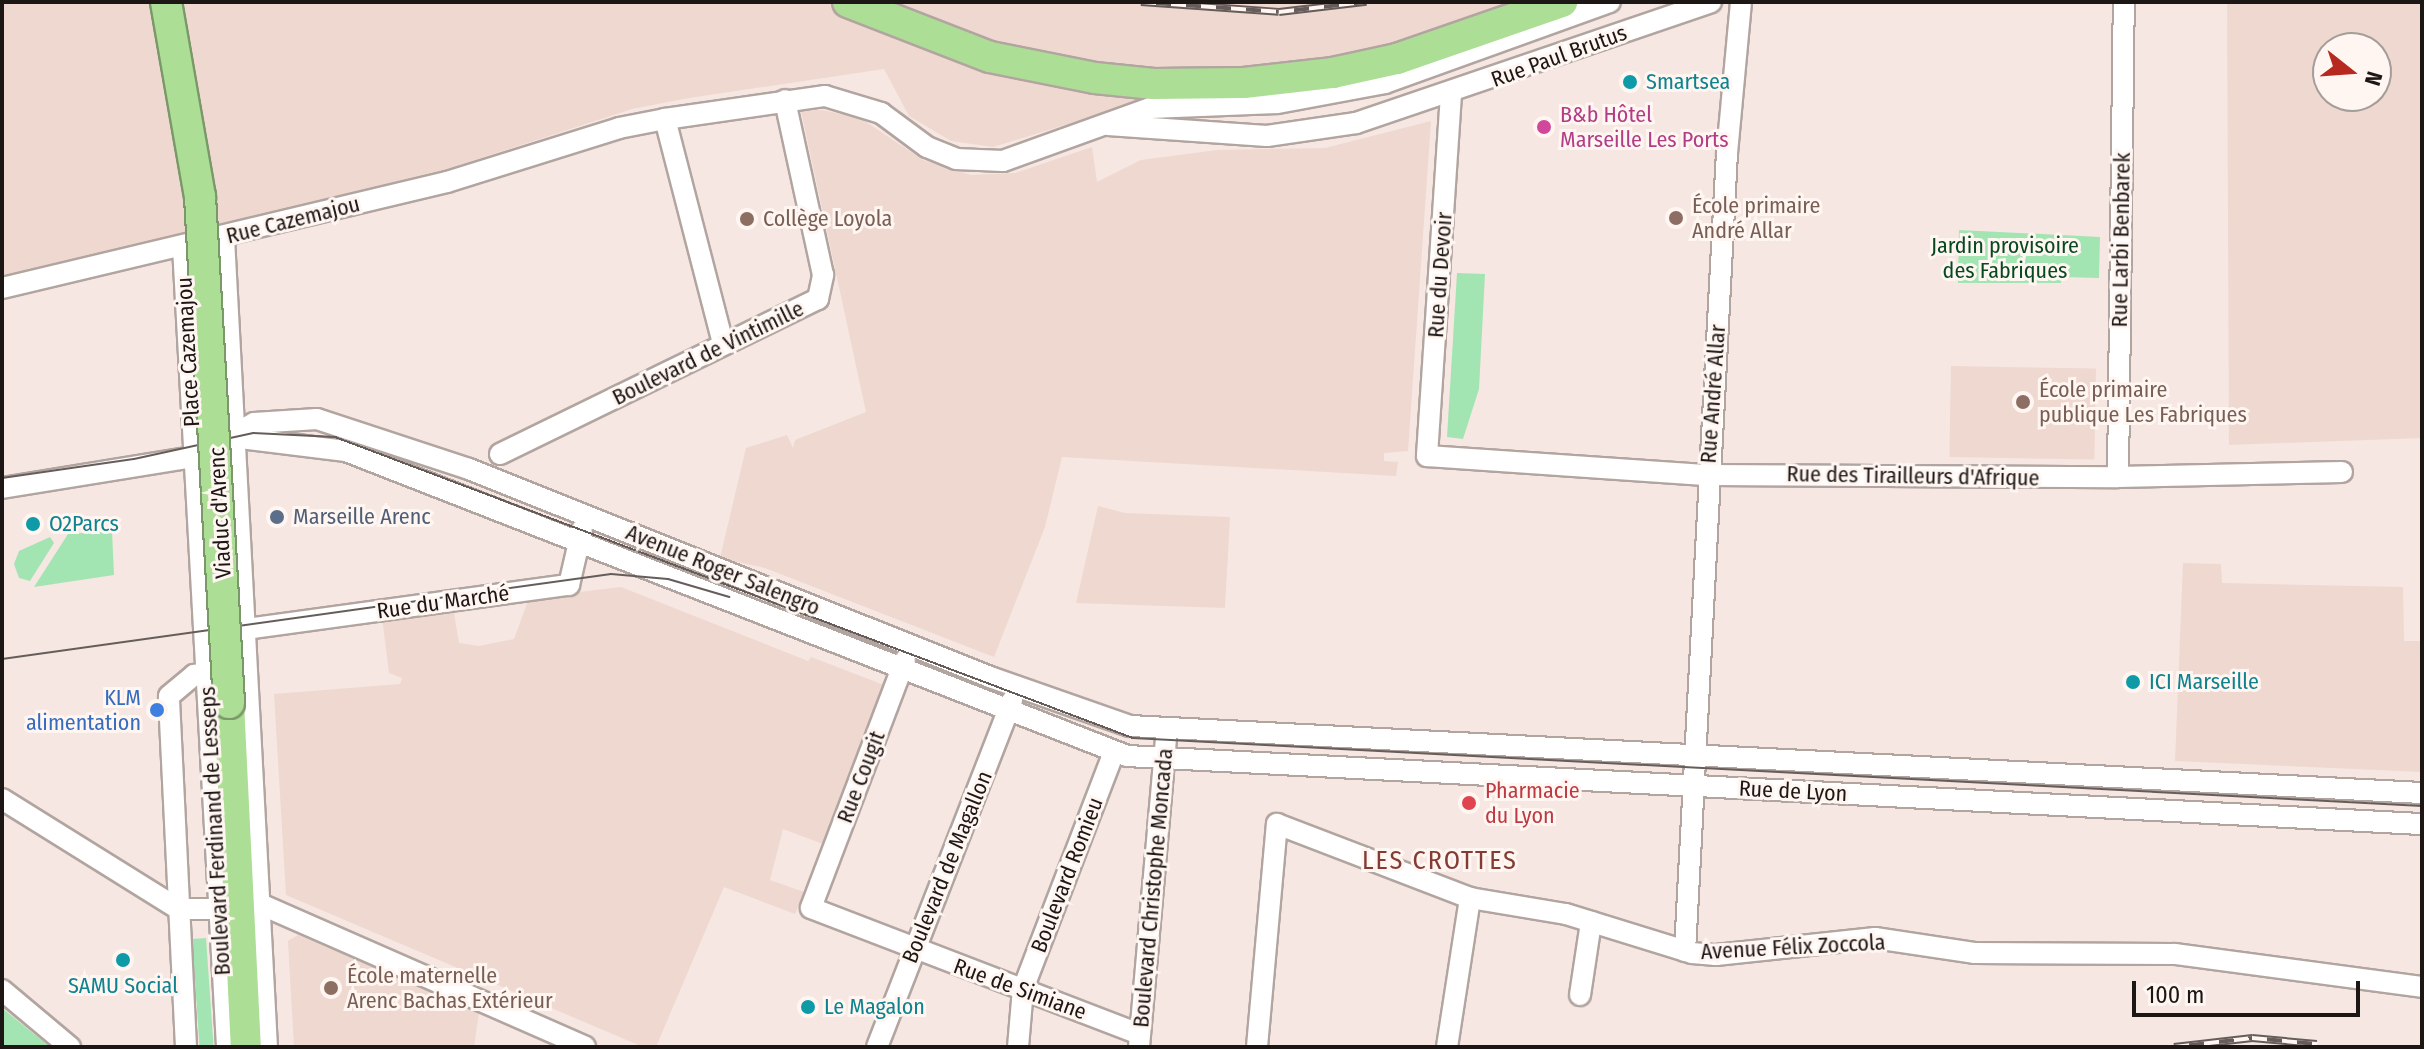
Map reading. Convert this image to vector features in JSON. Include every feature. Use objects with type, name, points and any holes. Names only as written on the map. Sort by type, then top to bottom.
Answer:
[{"type":"highway","name":"Viaduc d'Arenc","points":[[166,2],[200,197],[253,1043]]},
{"type":"highway","points":[[848,2],[990,57],[1095,78],[1154,84],[1244,83],[1333,73],[1397,59],[1562,2]]},
{"type":"highway","points":[[885,2],[960,32],[1058,57],[1201,69],[1302,62],[1357,52],[1520,2]]},
{"type":"street","name":"Rue Cazemajou","points":[[2,288],[224,238],[447,182],[665,119],[825,96],[881,113],[927,147],[956,159],[986,163],[1025,156],[1150,108],[1277,103],[1343,94],[1428,69],[1610,2]]},
{"type":"street","name":"Rue Paul Brutus","points":[[1100,125],[1267,136],[1356,123],[1451,94],[1711,2]]},
{"type":"street","name":"Rue André Allar","points":[[1679,949],[1680,810],[1690,786],[1734,33],[1741,2]]},
{"type":"street","name":"Rue Larbi Benbarek","points":[[2118,477],[2124,2]]},
{"type":"street","name":"Rue du Devoir","points":[[1427,456],[1451,94]]},
{"type":"street","name":"Boulevard de Vintimille","points":[[500,454],[723,344],[812,304],[823,290],[785,100]]},
{"type":"street","points":[[665,119],[723,344]]},
{"type":"street","name":"Place Cazemajou","points":[[224,238],[232,437],[246,629]]},
{"type":"street","name":"Place Cazemajou","points":[[183,247],[205,674]]},
{"type":"street","name":"Avenue Roger Salengro","points":[[2,488],[193,457],[254,423],[280,420],[340,424],[585,515],[1016,687],[1130,726],[1216,732]]},
{"type":"street","name":"Avenue Roger Salengro","points":[[232,437],[346,451],[1114,752],[1165,760]]},
{"type":"street","name":"Rue des Tirailleurs d'Afrique","points":[[1427,456],[1708,475],[2118,477],[2342,472]]},
{"type":"street","name":"Rue du Marché","points":[[246,629],[569,585],[585,515]]},
{"type":"street","name":"Boulevard Ferdinand de Lesseps","points":[[246,629],[260,904],[253,1043]]},
{"type":"street","name":"Rue Cougit","points":[[811,908],[910,645]]},
{"type":"street","points":[[205,674],[248,672]]},
{"type":"street","name":"Boulevard Ferdinand de Lesseps","points":[[186,1047],[169,696],[194,675],[205,674],[220,909],[253,1043]]},
{"type":"street","name":"Boulevard de Magallon","points":[[877,1047],[1016,687]]},
{"type":"street","name":"Boulevard Christophe Moncada","points":[[1140,1040],[1167,729]]},
{"type":"street","name":"Rue de Lyon","points":[[1216,732],[2422,793]]},
{"type":"street","name":"Boulevard Romieu","points":[[1018,1047],[1023,989],[1114,752]]},
{"type":"street","name":"Rue de Lyon","points":[[1165,760],[2422,824]]},
{"type":"street","points":[[2,799],[179,909],[220,909]]},
{"type":"street","name":"Avenue Félix Zoccola","points":[[1257,1047],[1277,824],[1470,898],[1591,922],[1679,949],[1716,955],[1875,938],[1974,953],[2175,954],[2422,987]]},
{"type":"street","points":[[1447,1047],[1470,898]]},
{"type":"street","points":[[260,904],[585,1047]]},
{"type":"street","name":"Rue de Simiane","points":[[811,908],[914,950],[1023,989],[1140,1040]]},
{"type":"street","points":[[1580,995],[1591,922]]},
{"type":"street","points":[[2,990],[70,1047]]},
{"type":"shaded area","points":[[2,2],[1586,2],[1146,100],[993,147],[951,141],[909,116],[884,69],[689,98],[632,109],[450,168],[2,279]]},
{"type":"shaded area","points":[[2227,2],[2422,2],[2422,438],[2229,445]]},
{"type":"shaded area","points":[[822,110],[860,118],[923,160],[971,175],[1015,173],[1092,147],[1097,182],[1141,160],[1217,150],[1325,148],[1431,121],[1408,451],[1384,453],[1384,461],[1398,462],[1396,476],[1062,457],[1045,527],[994,657],[765,568],[720,558],[746,448],[787,435],[793,448],[795,440],[866,412],[801,111]]},
{"type":"shaded area","name":"École primaire publique Les Fabriques","points":[[1951,366],[2096,369],[2094,460],[1949,457]]},
{"type":"shaded area","points":[[1098,506],[1125,513],[1230,517],[1225,608],[1076,603]]},
{"type":"shaded area","points":[[2183,563],[2221,564],[2222,583],[2403,587],[2404,641],[2422,641],[2422,772],[2175,761]]},
{"type":"shaded area","points":[[621,587],[808,661],[811,657],[884,685],[823,844],[783,829],[770,880],[804,892],[795,914],[724,887],[656,1047],[643,1047],[286,895],[274,694],[400,684],[402,678],[389,673],[382,617],[453,607],[459,643],[479,646],[514,639],[529,598]]},
{"type":"shaded area","name":"École maternelle Arenc Bachas Extérieur","points":[[298,935],[479,1012],[474,1047],[294,1047],[288,941]]},
{"type":"green space","name":"Jardin provisoire des Fabriques","points":[[1959,230],[2100,237],[2099,278],[2062,277],[2061,283],[1958,283]]},
{"type":"green space","points":[[1457,273],[1485,274],[1479,389],[1463,439],[1447,437]]},
{"type":"green space","points":[[112,531],[114,575],[34,587],[68,534]]},
{"type":"green space","points":[[50,537],[54,543],[30,581],[19,578],[14,564],[19,551]]},
{"type":"green space","points":[[206,938],[214,1047],[200,1047],[192,939]]},
{"type":"green space","points":[[2,1008],[50,1047],[2,1047]]},
{"type":"tram line","points":[[2,478],[134,459],[253,433],[335,437],[1133,738],[2422,806]]},
{"type":"tram line","points":[[2,659],[611,574],[668,579],[729,597]]},
{"type":"railway","points":[[1141,2],[1279,12],[1366,2]]},
{"type":"railway","points":[[2174,1047],[2252,1038],[2317,1044]]},
{"type":"place","name":"Smartsea","points":[[1630,82]]},
{"type":"place","name":"B&b Hôtel Marseille Les Ports","points":[[1544,127]]},
{"type":"place","name":"École primaire André Allar","points":[[1676,218]]},
{"type":"place","name":"Collège Loyola","points":[[747,219]]},
{"type":"place","name":"École primaire publique Les Fabriques","points":[[2023,402]]},
{"type":"place","name":"Marseille Arenc","points":[[277,517]]},
{"type":"place","name":"O2Parcs","points":[[33,524]]},
{"type":"place","name":"ICI Marseille","points":[[2133,682]]},
{"type":"place","name":"KLM alimentation","points":[[157,710]]},
{"type":"place","name":"Pharmacie du Lyon","points":[[1469,803]]},
{"type":"place","name":"SAMU Social","points":[[123,960]]},
{"type":"place","name":"École maternelle Arenc Bachas Extérieur","points":[[331,988]]},
{"type":"place","name":"Le Magalon","points":[[808,1007]]},
{"type":"district","name":"LES CROTTES","points":[[1440,861]]}]
